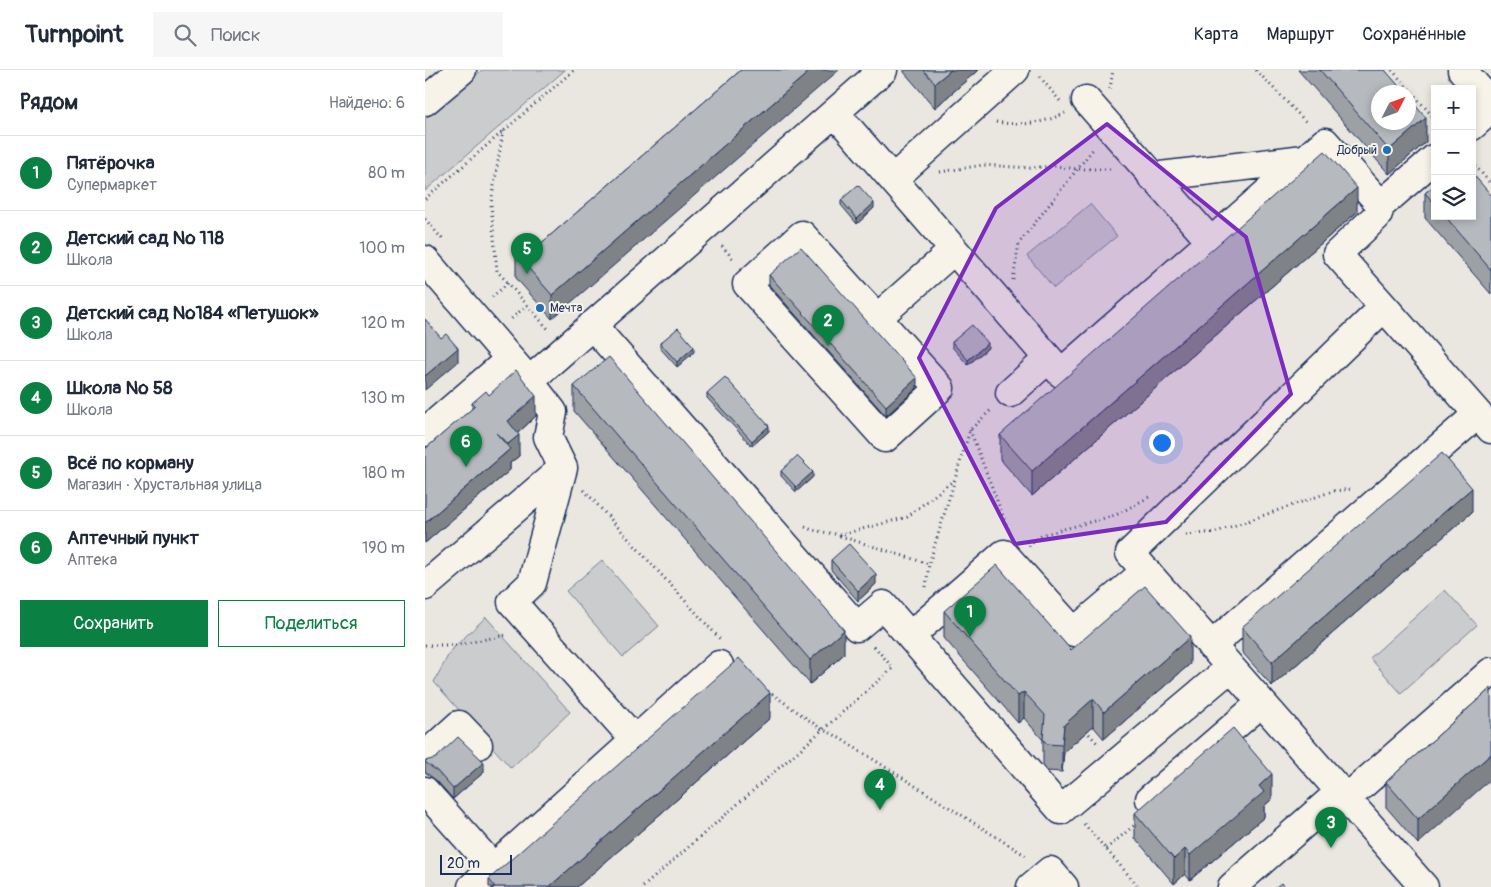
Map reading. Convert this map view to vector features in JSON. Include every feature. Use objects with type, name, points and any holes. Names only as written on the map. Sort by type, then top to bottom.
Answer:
[{"type":"main road","points":[[425,102],[462,70]]},
{"type":"main road","points":[[529,381],[883,70]]},
{"type":"main road","points":[[900,173],[1015,70]]},
{"type":"main road","points":[[1462,70],[1491,103]]},
{"type":"main road","points":[[1077,106],[1152,177],[1212,243]]},
{"type":"main road","points":[[1476,122],[1491,109]]},
{"type":"main road","points":[[835,113],[900,173],[954,250],[1061,373],[1212,243],[1325,142],[1381,205]]},
{"type":"main road","points":[[1152,177],[1304,160]]},
{"type":"main road","points":[[1211,646],[1398,483],[1484,421],[1337,254],[1377,216],[1381,205],[1431,161]]},
{"type":"main road","points":[[802,235],[877,318],[940,388],[885,438],[747,284],[802,235]]},
{"type":"main road","points":[[877,318],[954,250]]},
{"type":"main road","points":[[425,260],[529,381],[553,412],[548,436],[563,468],[532,583],[512,602],[635,740]]},
{"type":"main road","points":[[1384,307],[1130,553],[1424,887]]},
{"type":"main road","points":[[592,325],[857,627],[883,605],[915,631],[1061,810],[1230,668]]},
{"type":"main road","points":[[425,432],[509,359]]},
{"type":"main road","points":[[1010,393],[1048,359]]},
{"type":"main road","points":[[425,586],[563,468]]},
{"type":"main road","points":[[915,631],[1016,551],[1074,632],[1145,571]]},
{"type":"main road","points":[[471,887],[635,740],[722,654]]},
{"type":"main road","points":[[1232,887],[1491,672]]},
{"type":"main road","points":[[1149,799],[1261,703]]},
{"type":"main road","points":[[425,756],[459,725],[478,746]]},
{"type":"main road","points":[[425,791],[493,867]]},
{"type":"path","points":[[425,199],[574,70]]},
{"type":"path","points":[[1257,70],[1325,142]]},
{"type":"path","points":[[1392,70],[1431,114]]},
{"type":"path","points":[[954,124],[972,124],[982,119],[1011,124],[1032,124],[1051,120],[1077,106]]},
{"type":"path","points":[[503,131],[491,204],[497,271],[565,349]]},
{"type":"path","points":[[1004,307],[1016,272],[1019,243],[1046,212],[1098,144]]},
{"type":"path","points":[[900,173],[932,173],[983,165],[1031,168],[1056,166],[1077,169],[1120,169]]},
{"type":"path","points":[[1476,167],[1491,184]]},
{"type":"path","points":[[705,227],[752,280]]},
{"type":"path","points":[[492,296],[507,283]]},
{"type":"path","points":[[490,336],[527,305]]},
{"type":"path","points":[[915,631],[929,564],[970,430],[1010,393]]},
{"type":"path","points":[[970,430],[1016,551],[1042,535],[1117,515],[1157,492]]},
{"type":"path","points":[[563,468],[722,654]]},
{"type":"path","points":[[839,536],[907,516],[955,480]]},
{"type":"path","points":[[1149,535],[1165,537],[1216,532],[1333,491],[1398,483]]},
{"type":"path","points":[[804,526],[812,530],[839,536],[929,564]]},
{"type":"path","points":[[425,645],[457,645],[507,634],[526,619]]},
{"type":"path","points":[[643,887],[893,668],[857,627]]},
{"type":"path","points":[[765,688],[771,695],[823,730],[833,734],[1048,881]]},
{"type":"path","points":[[1105,850],[1151,810],[1149,799]]},
{"type":"path","points":[[1067,805],[1139,887]]},
{"type":"highlighted area","points":[[1107,124],[1246,237],[1291,394],[1166,522],[1015,544],[919,358],[996,208]]},
{"type":"shaded area","points":[[482,70],[565,70],[425,191],[425,119]]},
{"type":"shaded area","points":[[1090,204],[1117,236],[1054,288],[1027,256]]},
{"type":"shaded area","points":[[602,560],[659,626],[623,657],[566,591]]},
{"type":"shaded area","points":[[1445,590],[1477,625],[1401,693],[1370,658]]},
{"type":"shaded area","points":[[486,617],[570,712],[511,768],[434,682],[451,650]]},
{"type":"building","points":[[741,70],[811,70],[552,295],[516,254],[532,239],[538,246]]},
{"type":"building","points":[[923,70],[951,70],[935,83]]},
{"type":"building","points":[[1320,70],[1385,70],[1398,85],[1371,85],[1371,129]]},
{"type":"building","points":[[1416,106],[1426,118],[1416,127]]},
{"type":"building","points":[[1372,130],[1412,130],[1389,150]]},
{"type":"building","points":[[1325,151],[1357,188],[1032,471],[1000,435]]},
{"type":"building","points":[[1476,178],[1491,195],[1491,270],[1448,220],[1476,220]]},
{"type":"building","points":[[858,185],[874,203],[857,219],[841,200]]},
{"type":"building","points":[[1431,188],[1431,200],[1425,193]]},
{"type":"building","points":[[801,247],[917,378],[886,406],[769,275]]},
{"type":"building","points":[[425,319],[441,338],[446,334],[458,348],[425,376]]},
{"type":"building","points":[[972,325],[988,343],[968,360],[952,342]]},
{"type":"building","points":[[678,328],[694,347],[677,362],[660,343]]},
{"type":"building","points":[[609,357],[844,630],[810,660],[574,386]]},
{"type":"building","points":[[516,370],[536,396],[508,421],[519,435],[508,444],[496,433],[510,449],[425,523],[425,449],[475,406],[472,403],[486,391],[489,395]]},
{"type":"building","points":[[725,377],[769,426],[752,441],[707,393]]},
{"type":"building","points":[[1442,453],[1472,488],[1272,662],[1242,627]]},
{"type":"building","points":[[797,456],[813,472],[796,487],[781,471]]},
{"type":"building","points":[[849,544],[876,574],[858,591],[831,560]]},
{"type":"building","points":[[997,565],[1071,650],[1145,586],[1190,637],[1104,712],[1093,699],[1064,725],[1062,745],[1047,744],[1043,739],[1045,715],[1024,692],[1018,696],[944,611]]},
{"type":"building","points":[[739,658],[770,693],[549,887],[495,887],[489,879]]},
{"type":"building","points":[[1491,688],[1491,754],[1418,819],[1386,782]]},
{"type":"building","points":[[1233,728],[1272,774],[1259,786],[1264,792],[1190,855],[1185,849],[1174,859],[1135,813]]},
{"type":"building","points":[[458,737],[484,762],[453,789],[425,761],[436,758]]},
{"type":"building","points":[[1281,883],[1284,887],[1276,887]]},
{"type":"place","name":"Добрый","points":[[1387,150]]},
{"type":"place","name":"Всё по корману","points":[[527,274]]},
{"type":"place","name":"Мечта","points":[[540,308]]},
{"type":"place","name":"Детский сад № 118","points":[[828,346]]},
{"type":"place","name":"Аптечный пункт","points":[[466,467]]},
{"type":"place","name":"Пятёрочка","points":[[970,637]]},
{"type":"place","name":"Школа № 58","points":[[880,810]]},
{"type":"place","name":"Детский сад №184 «Петушок»","points":[[1331,848]]}]
